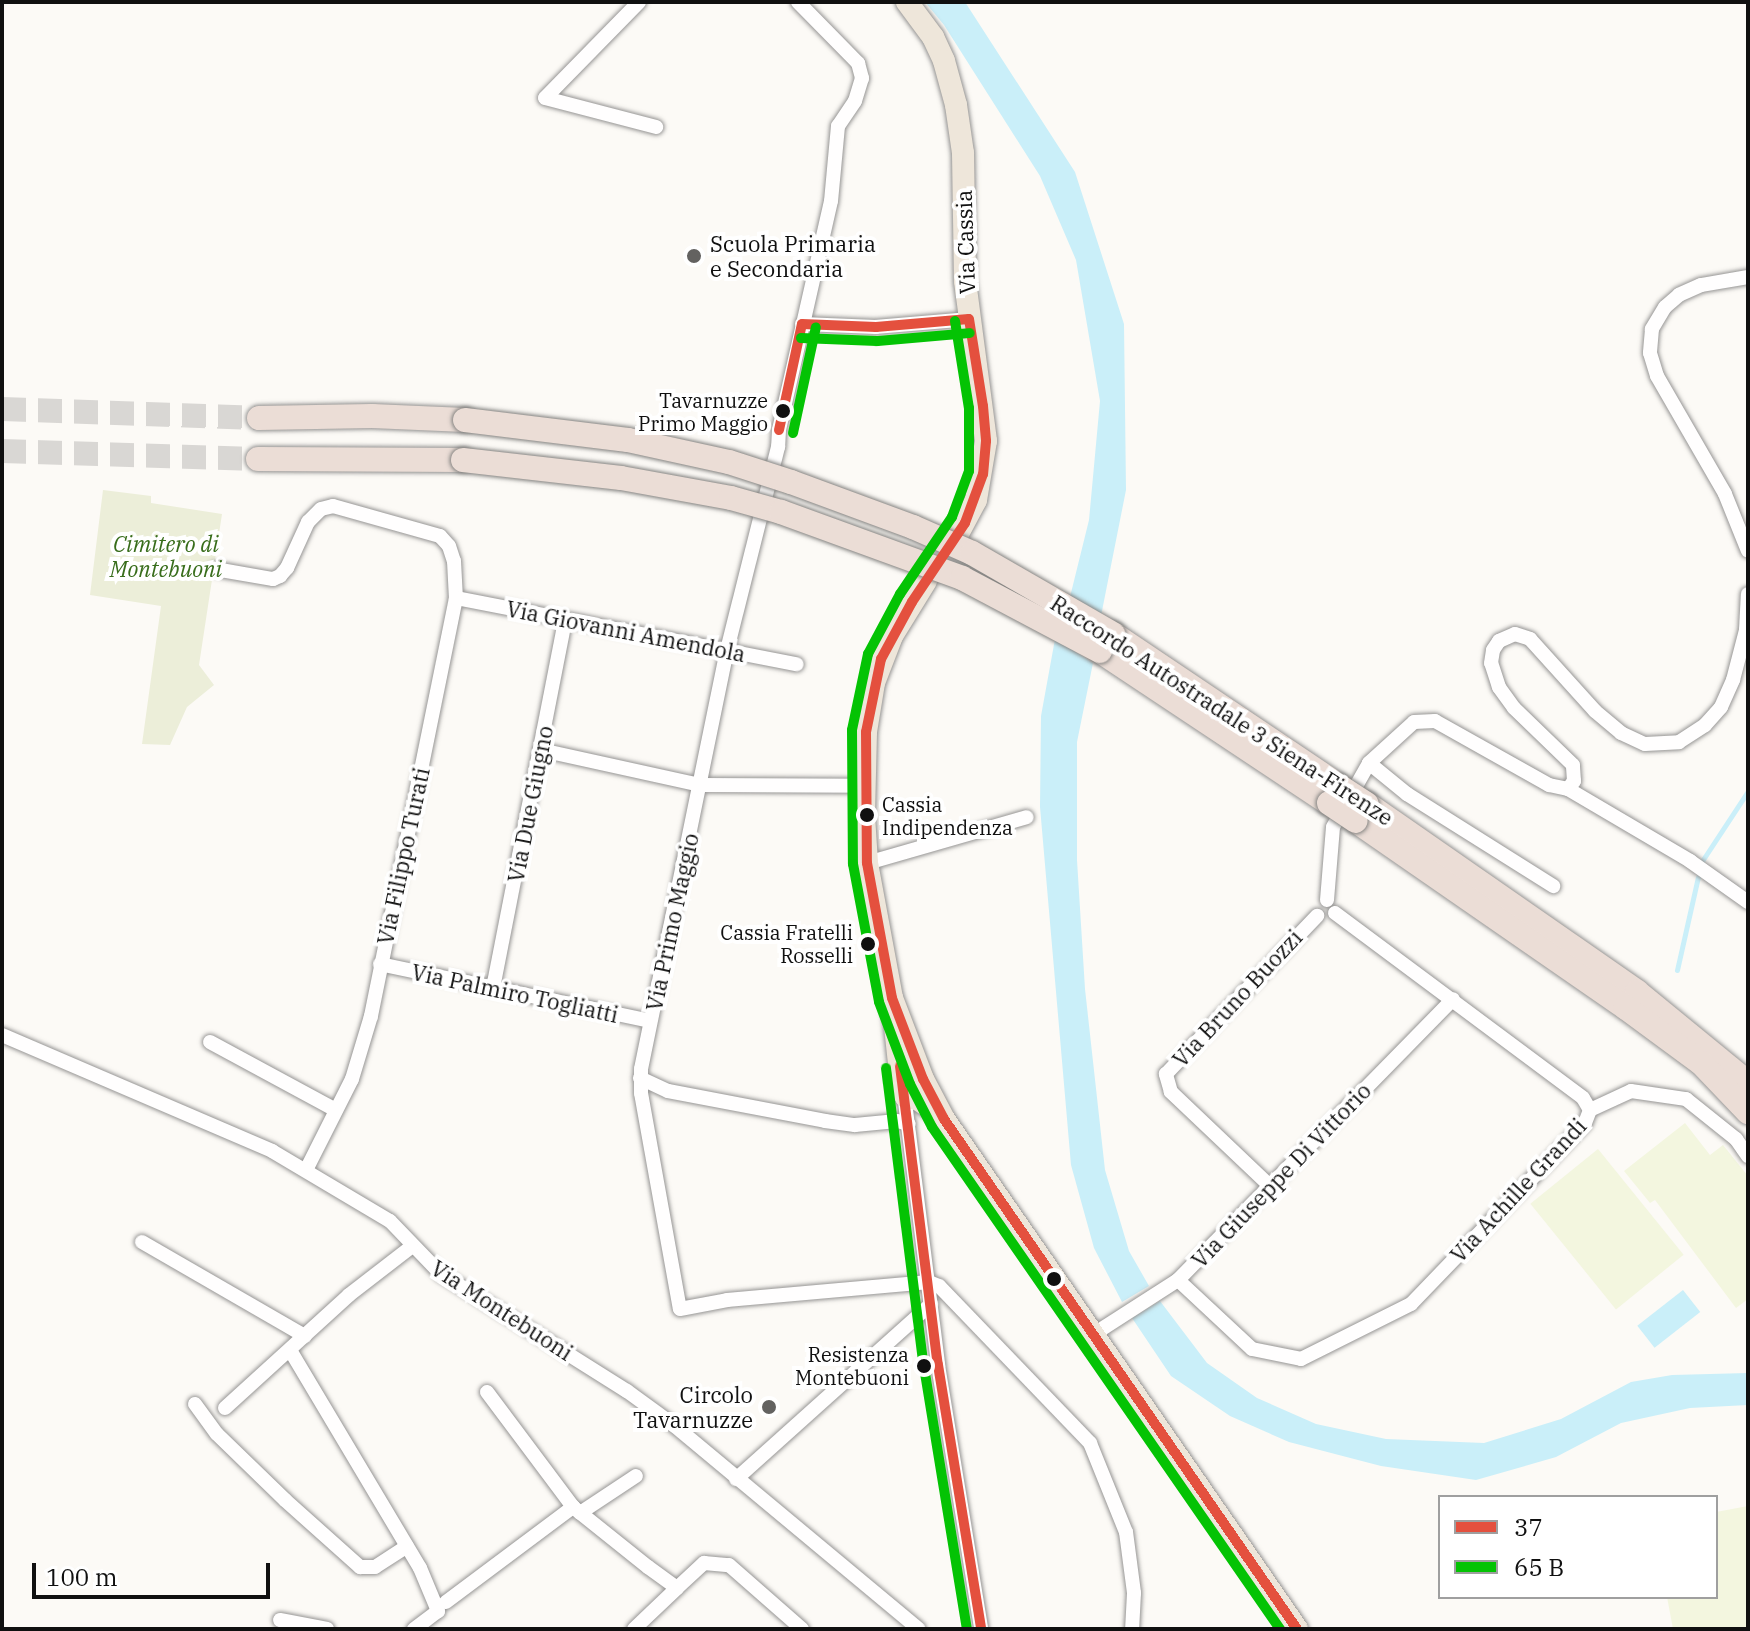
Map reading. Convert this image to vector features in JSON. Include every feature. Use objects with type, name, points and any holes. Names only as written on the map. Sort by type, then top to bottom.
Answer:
[{"type":"highway","name":"Raccordo Autostradale 3 Siena-Firenze","points":[[259,418],[372,416],[465,420],[640,442],[729,462],[791,482],[888,517],[972,553],[1637,992],[1748,1083]]},
{"type":"highway","name":"Raccordo Autostradale 3 Siena-Firenze","points":[[258,459],[463,460],[621,478],[731,498],[781,512],[962,578],[1107,642]]},
{"type":"highway","name":"Raccordo Autostradale 3 Siena-Firenze","points":[[1361,812],[1701,1063],[1748,1112]]},
{"type":"main road","name":"Via Cassia","points":[[907,2],[933,37],[956,105],[963,153],[969,319],[986,441],[976,500],[957,535]]},
{"type":"main road","points":[[926,581],[892,636],[874,683],[866,732],[864,786],[867,863],[892,998],[914,1088],[944,1119],[1297,1629]]},
{"type":"street","points":[[639,2],[545,98],[656,127]]},
{"type":"street","name":"Via Primo Maggio","points":[[798,2],[858,63],[862,78],[855,101],[838,126],[831,201],[767,492],[753,537],[727,650],[640,1078],[680,1309],[727,1300],[929,1282]]},
{"type":"street","points":[[1748,277],[1701,285],[1679,295],[1665,307],[1652,329],[1650,353],[1657,376],[1725,494],[1748,551]]},
{"type":"street","points":[[802,324],[876,327],[969,319]]},
{"type":"street","name":"Via Filippo Turati","points":[[215,569],[273,579],[280,576],[287,568],[308,522],[321,509],[333,506],[440,536],[449,546],[454,561],[456,598],[361,1055],[306,1170]]},
{"type":"street","points":[[1568,789],[1574,781],[1573,765],[1514,708],[1499,687],[1491,663],[1493,650],[1499,641],[1515,634],[1530,639],[1595,711],[1621,733],[1645,744],[1679,742],[1705,725],[1727,693],[1746,630],[1748,594]]},
{"type":"street","name":"Via Giovanni Amendola","points":[[456,598],[797,664]]},
{"type":"street","name":"Via Due Giugno","points":[[493,988],[565,620]]},
{"type":"street","points":[[1331,906],[1333,827],[1369,763],[1414,722],[1435,721],[1549,785],[1568,789],[1690,861],[1748,902]]},
{"type":"street","points":[[541,750],[700,785],[864,786]]},
{"type":"street","points":[[1369,763],[1407,794],[1553,886]]},
{"type":"street","points":[[867,863],[1027,817]]},
{"type":"street","name":"Via Bruno Buozzi","points":[[1270,1186],[1171,1092],[1166,1074],[1317,916],[1316,906],[1331,906]]},
{"type":"street","name":"Via Achille Grandi","points":[[1178,1280],[1252,1349],[1301,1359],[1411,1304],[1585,1123],[1590,1110],[1583,1098],[1331,906]]},
{"type":"street","name":"Via Palmiro Togliatti","points":[[380,964],[650,1021]]},
{"type":"street","name":"Via Giuseppe Di Vittorio","points":[[1094,1334],[1178,1280],[1453,999]]},
{"type":"street","name":"Via Montebuoni","points":[[2,1035],[272,1151],[390,1221],[411,1247],[441,1274],[627,1391],[919,1629]]},
{"type":"street","points":[[210,1042],[336,1110]]},
{"type":"street","points":[[640,1078],[668,1091],[825,1121],[855,1125],[897,1121],[909,1124]]},
{"type":"street","points":[[914,1088],[909,1124],[931,1304],[981,1629]]},
{"type":"street","points":[[911,1140],[914,1088]]},
{"type":"street","points":[[1590,1110],[1631,1091],[1686,1099],[1736,1139],[1748,1156]]},
{"type":"street","points":[[142,1242],[305,1336]]},
{"type":"street","points":[[225,1408],[349,1295],[411,1247]]},
{"type":"street","points":[[929,1282],[953,1299],[1090,1443],[1113,1491],[1126,1532],[1134,1593],[1132,1629]]},
{"type":"street","points":[[736,1479],[931,1304]]},
{"type":"street","points":[[290,1350],[407,1546],[438,1611],[414,1629]]},
{"type":"street","points":[[487,1392],[576,1510],[677,1588]]},
{"type":"street","points":[[195,1404],[217,1434],[360,1567],[375,1567],[407,1546]]},
{"type":"street","points":[[446,1602],[576,1510],[636,1476]]},
{"type":"street","points":[[634,1629],[704,1563],[729,1565],[802,1629]]},
{"type":"street","points":[[280,1620],[327,1629]]},
{"type":"green space","name":"Cimitero di Montebuoni","points":[[103,490],[151,496],[151,503],[222,514],[199,665],[214,685],[187,707],[170,745],[142,744],[161,606],[90,595]]},
{"type":"green space","points":[[1685,1123],[1710,1155],[1723,1145],[1748,1176],[1748,1299],[1736,1308],[1655,1200],[1650,1203],[1624,1171]]},
{"type":"green space","points":[[1598,1149],[1684,1255],[1616,1309],[1530,1204]]},
{"type":"green space","points":[[1748,1506],[1748,1629],[1673,1629],[1667,1599],[1718,1599],[1718,1512]]},
{"type":"water","points":[[925,2],[965,2],[1075,172],[1124,324],[1126,490],[1101,616],[1070,597],[1089,520],[1100,401],[1076,260],[1040,176],[944,25]]},
{"type":"water","points":[[1055,639],[1093,663],[1077,742],[1077,860],[1085,989],[1105,1170],[1129,1251],[1149,1286],[1122,1302],[1094,1248],[1071,1165],[1040,807],[1041,716]]},
{"type":"water","points":[[1683,1290],[1700,1312],[1655,1348],[1637,1326]]},
{"type":"water","points":[[1160,1301],[1207,1363],[1257,1398],[1316,1424],[1386,1439],[1484,1443],[1561,1419],[1631,1382],[1672,1375],[1748,1373],[1748,1405],[1690,1408],[1621,1423],[1556,1457],[1476,1480],[1381,1466],[1289,1442],[1230,1416],[1171,1376],[1132,1318]]},
{"type":"waterway","points":[[1702,861],[1748,791]]},
{"type":"waterway","points":[[1677,970],[1698,877]]},
{"type":"tunnel","points":[[2,409],[259,418]]},
{"type":"tunnel","points":[[2,451],[258,459]]},
{"type":"transit line","name":"37","points":[[969,319],[983,406],[986,441],[983,474],[965,523],[912,602],[881,659],[866,732],[867,863],[892,998],[923,1079],[944,1119],[1297,1629]]},
{"type":"transit line","name":"37","points":[[802,324],[876,327],[969,319]]},
{"type":"transit line","points":[[955,321],[969,408],[969,471],[952,517],[900,594],[868,654],[852,730],[853,864],[879,1002],[910,1084],[932,1127],[1280,1629]]},
{"type":"transit line","name":"37","points":[[779,430],[802,324]]},
{"type":"transit line","points":[[793,433],[816,327]]},
{"type":"transit line","points":[[801,338],[877,341],[970,333]]},
{"type":"transit line","name":"37","points":[[900,1066],[938,1365],[981,1629]]},
{"type":"transit line","points":[[886,1068],[924,1367],[967,1629]]},
{"type":"place","name":"Scuola Primaria e Secondaria","points":[[694,256]]},
{"type":"place","name":"Tavarnuzze Primo Maggio","points":[[783,411]]},
{"type":"place","name":"Cassia Indipendenza","points":[[867,815]]},
{"type":"place","name":"Cassia Fratelli Rosselli","points":[[868,944]]},
{"type":"place","name":"Resistenza Montebuoni","points":[[924,1366]]},
{"type":"place","name":"Circolo Tavarnuzze","points":[[769,1407]]}]
